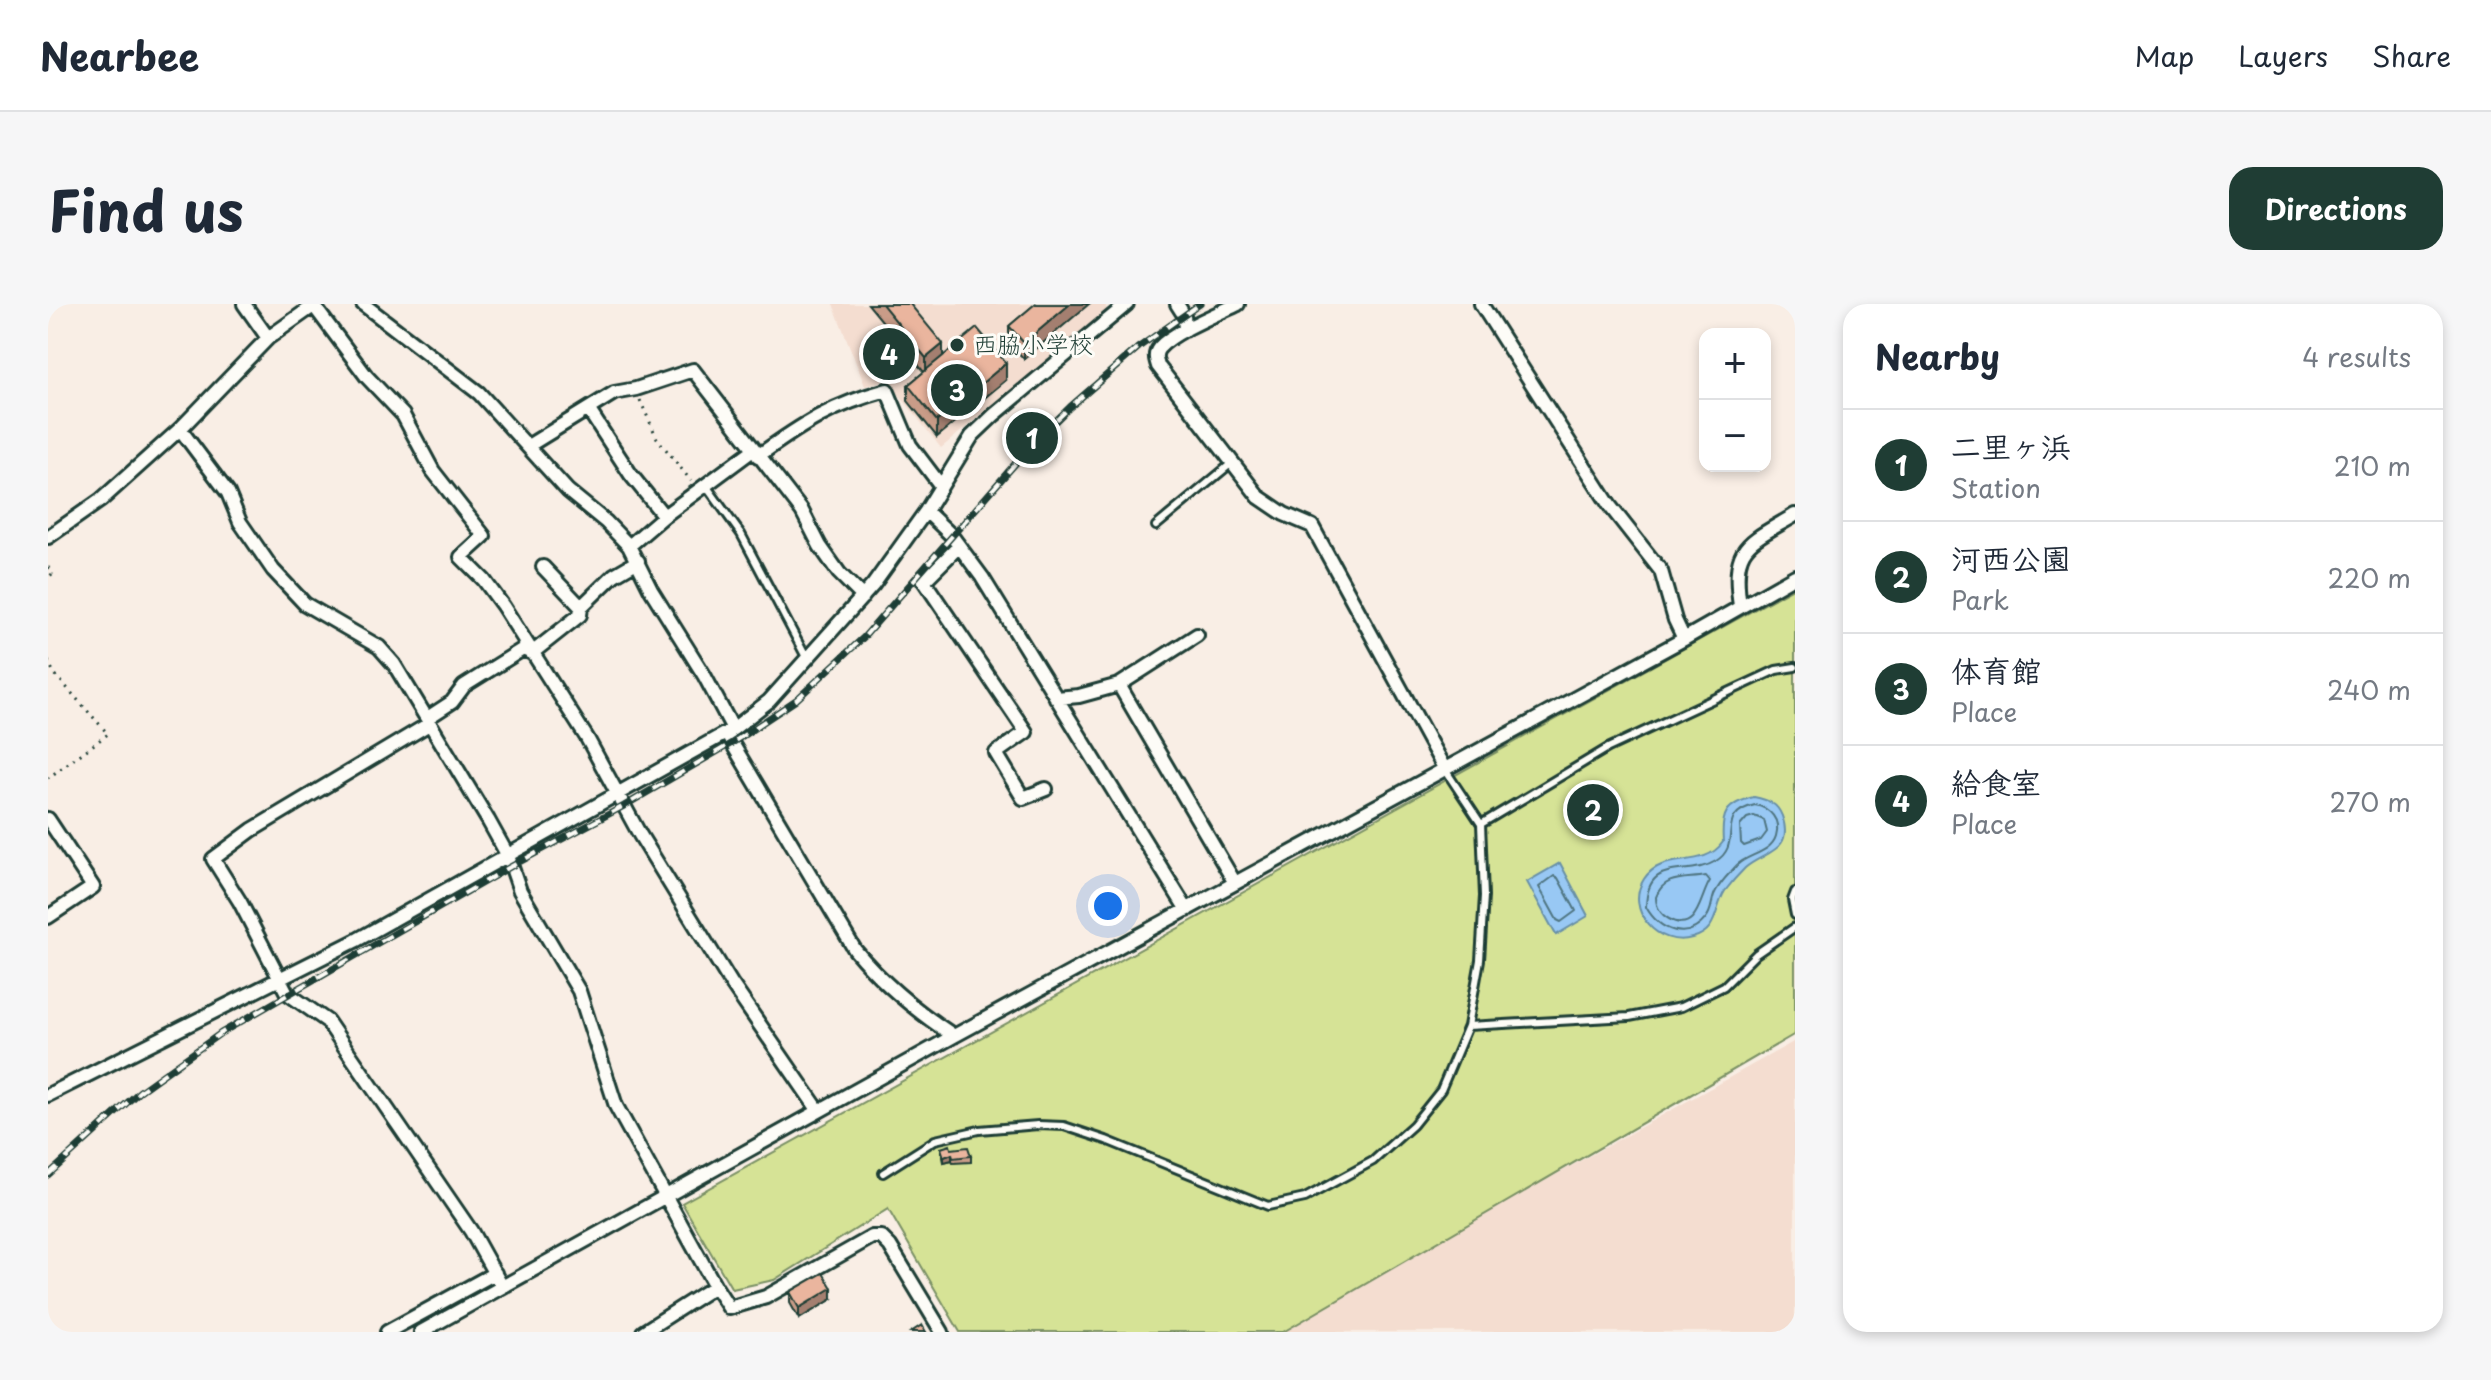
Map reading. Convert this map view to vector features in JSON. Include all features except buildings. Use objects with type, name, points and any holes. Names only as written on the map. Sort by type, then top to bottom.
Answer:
[{"type":"street","points":[[244,304],[268,338]]},
{"type":"street","points":[[363,304],[479,393],[568,491],[606,522],[629,546],[651,590],[704,675],[730,731],[855,950],[879,978],[911,1007],[954,1036]]},
{"type":"street","points":[[1177,304],[1184,315],[1185,330]]},
{"type":"street","points":[[1238,304],[1185,330],[1158,349],[1155,357],[1158,366],[1259,497],[1284,514],[1312,526],[1444,768]]},
{"type":"street","points":[[1481,304],[1610,506],[1661,571],[1675,620],[1684,639]]},
{"type":"street","points":[[48,537],[101,500],[180,429],[268,338],[315,305],[367,377],[403,415],[433,471],[484,536],[461,557],[484,580],[532,653],[731,983],[819,1111]]},
{"type":"street","points":[[48,1095],[355,941],[730,731],[769,701],[863,597],[895,557],[972,436],[1122,305]]},
{"type":"street","points":[[528,446],[614,393],[693,370],[802,511],[820,546],[839,573],[863,597]]},
{"type":"street","points":[[629,546],[702,487],[808,420],[847,402],[887,390],[910,445],[941,486]]},
{"type":"street","points":[[588,409],[631,475],[664,516]]},
{"type":"street","points":[[180,429],[228,493],[240,522],[273,570],[305,604],[379,647],[394,664],[508,856],[520,891],[579,991],[616,1106],[729,1308],[766,1297],[872,1237],[881,1237],[890,1246],[942,1332]]},
{"type":"street","points":[[926,511],[959,546],[982,577],[1187,910]]},
{"type":"street","points":[[1740,606],[1736,577],[1738,560],[1752,541],[1795,515]]},
{"type":"street","points":[[959,546],[924,581],[1026,732],[996,753],[1023,798],[1046,789]]},
{"type":"street","points":[[532,653],[580,615],[581,607],[614,575],[638,561]]},
{"type":"street","points":[[543,567],[581,607]]},
{"type":"street","points":[[421,1332],[501,1285],[1795,576]]},
{"type":"street","points":[[1056,698],[1079,696],[1119,685],[1197,635]]},
{"type":"street","points":[[429,724],[429,717],[452,702],[464,686],[523,649],[532,653]]},
{"type":"street","points":[[1119,685],[1235,883]]},
{"type":"street","points":[[429,724],[252,830],[213,859],[240,902],[279,979],[294,1000],[327,1021],[423,1158],[471,1231],[501,1285]]},
{"type":"street","points":[[48,819],[93,887],[48,917]]},
{"type":"street","points":[[387,1332],[495,1273]]},
{"type":"street","points":[[643,1332],[715,1286]]},
{"type":"lane","points":[[1156,526],[1233,462]]},
{"type":"lane","points":[[702,487],[741,534],[808,660]]},
{"type":"lane","points":[[1481,824],[1608,748],[1776,670],[1795,667]]},
{"type":"lane","points":[[883,1173],[935,1140],[979,1130],[1051,1125],[1064,1126],[1106,1140],[1268,1206],[1305,1198],[1373,1161],[1413,1125],[1441,1090],[1468,1026],[1480,960],[1484,896],[1481,824],[1444,768]]},
{"type":"lane","points":[[1795,892],[1792,900],[1795,915]]},
{"type":"lane","points":[[1468,1026],[1629,1017],[1681,1007],[1724,986],[1756,954],[1795,927]]},
{"type":"path","points":[[636,389],[657,438],[702,487]]},
{"type":"path","points":[[48,567],[52,574],[48,578]]},
{"type":"path","points":[[48,661],[54,673],[108,734],[48,778]]},
{"type":"shaded area","name":"西脇小学校","points":[[833,304],[1105,304],[1107,310],[941,448],[887,379],[865,386]]},
{"type":"shaded area","points":[[1795,1041],[1795,1332],[1274,1332]]},
{"type":"green space","points":[[1795,587],[1795,1034],[1283,1332],[960,1332],[888,1209],[774,1280],[732,1289],[682,1203]]},
{"type":"water","points":[[1754,797],[1771,803],[1780,812],[1785,828],[1781,844],[1745,868],[1735,879],[1725,891],[1711,925],[1701,935],[1679,940],[1657,932],[1641,914],[1638,903],[1644,879],[1662,865],[1715,851],[1723,842],[1727,812],[1737,803]]},
{"type":"water","points":[[1560,863],[1588,916],[1556,935],[1527,882]]},
{"type":"railway","points":[[48,1175],[140,1091],[221,1033],[510,867],[624,806],[732,743],[796,700],[864,637],[1035,441],[1139,347],[1200,304]]},
{"type":"place","name":"西脇小学校","points":[[957,345]]},
{"type":"place","name":"給食室","points":[[889,354]]},
{"type":"place","name":"体育館","points":[[957,390]]},
{"type":"place","name":"二里ヶ浜","points":[[1032,438]]},
{"type":"place","name":"河西公園","points":[[1593,810]]}]
